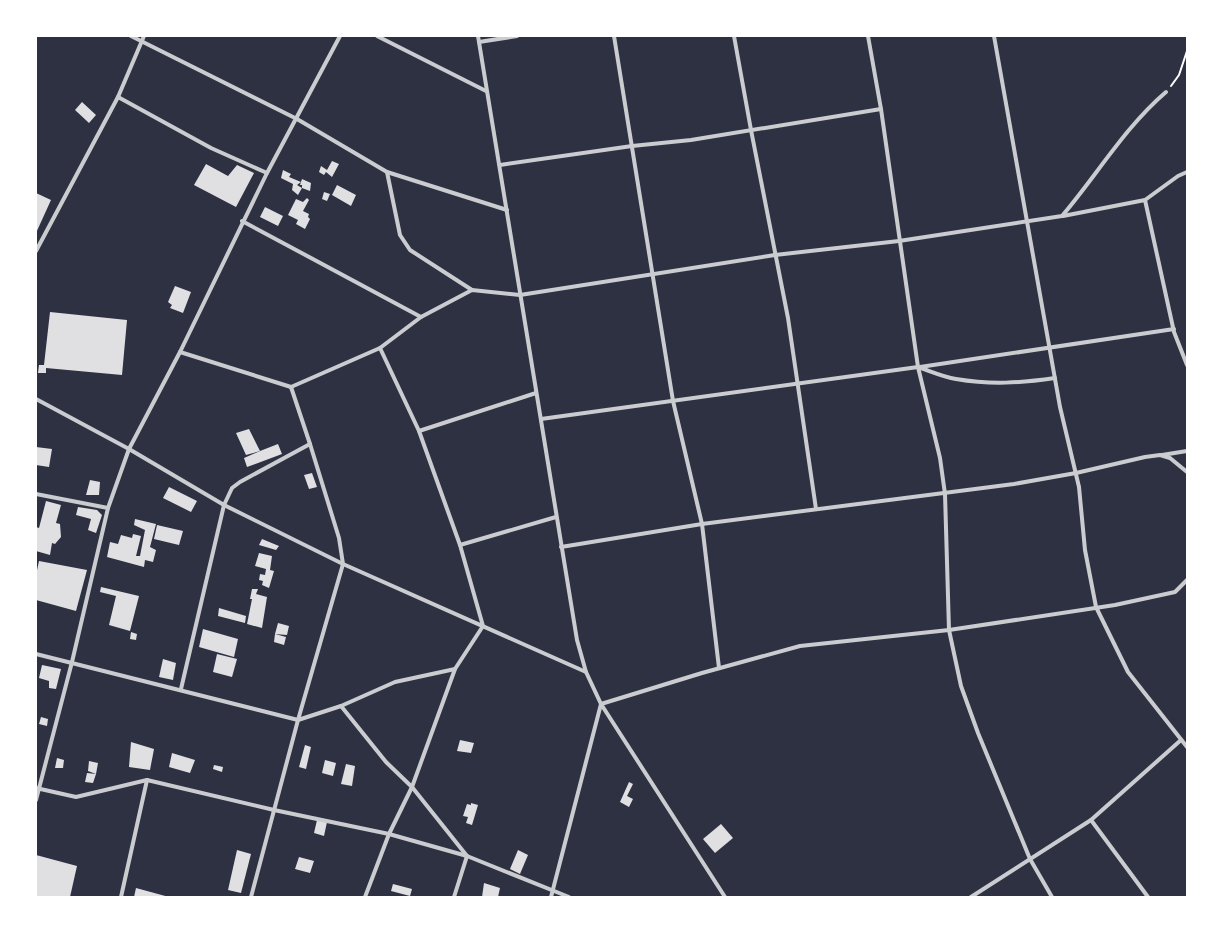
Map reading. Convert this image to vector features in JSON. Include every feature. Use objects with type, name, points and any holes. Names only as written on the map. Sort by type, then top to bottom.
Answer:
[{"type":"street","points":[[131,36],[297,119],[387,172],[507,210]]},
{"type":"street","points":[[36,251],[118,97],[144,36]]},
{"type":"street","points":[[36,800],[72,662],[108,508],[129,449],[180,352],[242,221],[340,36]]},
{"type":"street","points":[[377,36],[486,91]]},
{"type":"street","points":[[478,36],[561,548],[577,640],[586,672],[601,704],[725,897]]},
{"type":"street","points":[[479,42],[517,36]]},
{"type":"street","points":[[614,36],[673,401],[702,524],[720,668]]},
{"type":"street","points":[[734,36],[750,130],[788,318],[816,510]]},
{"type":"street","points":[[868,36],[881,109],[918,367],[940,458],[945,494],[949,630],[961,686],[1030,860],[1052,897]]},
{"type":"street","points":[[994,36],[1055,378],[1076,473],[1086,550],[1096,607],[1128,672],[1187,747]]},
{"type":"street","points":[[1062,216],[1134,124],[1148,108],[1166,92]]},
{"type":"street","points":[[118,97],[212,148],[267,173]]},
{"type":"street","points":[[500,165],[632,146],[691,140],[881,109]]},
{"type":"street","points":[[387,172],[400,235],[410,250],[472,290],[520,295],[775,255],[900,241],[1028,223],[1146,200],[1178,176],[1187,172]]},
{"type":"street","points":[[1146,200],[1174,328],[1187,365]]},
{"type":"street","points":[[242,221],[421,317]]},
{"type":"street","points":[[180,352],[291,388],[380,348],[421,317],[472,290]]},
{"type":"street","points":[[541,419],[918,367],[1174,328]]},
{"type":"street","points":[[365,897],[389,834],[412,787],[455,669],[483,626],[460,545],[419,431],[380,348]]},
{"type":"street","points":[[918,367],[955,379],[976,382],[1017,384],[1055,378]]},
{"type":"street","points":[[251,897],[298,720],[343,564],[338,538],[310,444],[291,388]]},
{"type":"street","points":[[419,431],[536,393]]},
{"type":"street","points":[[36,398],[129,449],[224,505],[343,564],[586,672]]},
{"type":"street","points":[[181,689],[224,505],[232,488],[240,482],[310,444]]},
{"type":"street","points":[[561,548],[702,524],[945,494],[1076,473],[1145,456],[1187,451]]},
{"type":"street","points":[[1160,455],[1170,458],[1187,472]]},
{"type":"street","points":[[36,494],[108,508]]},
{"type":"street","points":[[460,545],[556,517]]},
{"type":"street","points":[[601,704],[720,668],[800,646],[949,630],[1115,605],[1175,592],[1187,580]]},
{"type":"street","points":[[36,654],[181,689],[298,720],[341,706],[395,682],[455,669]]},
{"type":"street","points":[[551,897],[601,704]]},
{"type":"street","points":[[341,706],[386,762],[412,787],[467,856]]},
{"type":"street","points":[[971,897],[1090,820],[1181,740]]},
{"type":"street","points":[[38,788],[76,797],[148,780],[274,810],[389,834],[467,856],[552,892],[569,897]]},
{"type":"street","points":[[121,897],[148,780]]},
{"type":"street","points":[[1090,820],[1148,897]]},
{"type":"street","points":[[454,897],[467,856]]},
{"type":"path","points":[[1166,92],[1179,75],[1187,51]]},
{"type":"building","points":[[82,102],[96,115],[89,123],[75,110]]},
{"type":"building","points":[[332,161],[339,164],[332,177],[326,172],[324,175],[319,172],[321,166],[327,170]]},
{"type":"building","points":[[206,164],[228,176],[237,165],[254,173],[236,207],[194,185]]},
{"type":"building","points":[[283,170],[291,174],[289,177],[301,182],[297,185],[302,188],[298,195],[292,190],[293,184],[281,178]]},
{"type":"building","points":[[302,179],[311,183],[310,191],[302,188],[302,185],[300,185]]},
{"type":"building","points":[[337,185],[356,195],[351,206],[332,195]]},
{"type":"building","points":[[324,192],[330,194],[327,201],[322,199]]},
{"type":"building","points":[[36,193],[51,200],[36,233]]},
{"type":"building","points":[[307,198],[309,200],[303,211],[309,214],[308,217],[310,219],[305,229],[296,224],[298,220],[288,215],[296,199],[303,202]]},
{"type":"building","points":[[265,207],[283,216],[278,226],[260,217]]},
{"type":"building","points":[[175,286],[191,292],[183,313],[170,308],[172,305],[168,302]]},
{"type":"building","points":[[50,312],[127,320],[122,375],[46,368],[46,373],[38,373],[39,365],[44,365]]},
{"type":"building","points":[[249,429],[260,451],[246,455],[236,433]]},
{"type":"building","points":[[278,444],[282,454],[247,467],[244,458]]},
{"type":"building","points":[[36,447],[52,449],[49,467],[36,465]]},
{"type":"building","points":[[312,473],[317,487],[309,489],[304,475]]},
{"type":"building","points":[[90,480],[100,482],[99,495],[86,495]]},
{"type":"building","points":[[169,487],[197,501],[191,512],[163,498]]},
{"type":"building","points":[[46,501],[61,505],[56,523],[60,524],[61,537],[55,544],[52,543],[50,555],[36,551],[36,527],[39,528]]},
{"type":"building","points":[[78,507],[97,510],[102,515],[96,533],[88,530],[91,519],[76,515]]},
{"type":"building","points":[[135,519],[156,524],[150,547],[156,550],[153,562],[145,560],[144,567],[107,557],[110,542],[118,544],[121,535],[132,538],[133,534],[141,536],[136,556],[140,556],[145,530],[134,525]]},
{"type":"building","points":[[157,525],[183,531],[179,545],[154,539]]},
{"type":"building","points":[[262,539],[279,546],[276,550],[259,545]]},
{"type":"building","points":[[259,553],[272,556],[270,570],[274,571],[269,588],[262,585],[263,581],[259,580],[260,574],[265,575],[266,569],[255,566]]},
{"type":"building","points":[[39,561],[87,570],[76,611],[36,600],[36,575]]},
{"type":"building","points":[[101,587],[139,596],[130,631],[109,625],[116,596],[100,592]]},
{"type":"building","points":[[252,589],[258,589],[256,594],[267,597],[262,628],[247,624],[252,599],[250,599]]},
{"type":"building","points":[[219,608],[246,616],[245,623],[218,616]]},
{"type":"building","points":[[278,623],[289,626],[287,635],[275,634]]},
{"type":"building","points":[[203,629],[238,639],[234,657],[199,647]]},
{"type":"building","points":[[131,632],[137,634],[136,640],[130,639]]},
{"type":"building","points":[[275,634],[286,637],[284,645],[274,642]]},
{"type":"building","points":[[217,654],[237,659],[232,677],[213,672]]},
{"type":"building","points":[[163,659],[176,663],[173,680],[159,677]]},
{"type":"building","points":[[42,665],[61,669],[56,689],[49,688],[49,681],[39,678]]},
{"type":"building","points":[[41,717],[48,719],[47,726],[39,724]]},
{"type":"building","points":[[460,740],[474,743],[471,753],[457,751]]},
{"type":"building","points":[[131,742],[154,749],[150,770],[129,767]]},
{"type":"building","points":[[305,745],[311,747],[306,769],[299,767]]},
{"type":"building","points":[[172,753],[195,760],[190,773],[169,767]]},
{"type":"building","points":[[57,758],[64,760],[63,768],[55,768]]},
{"type":"building","points":[[325,760],[336,763],[333,776],[322,773]]},
{"type":"building","points":[[89,761],[98,763],[96,774],[88,771]]},
{"type":"building","points":[[346,764],[355,766],[352,786],[341,784]]},
{"type":"building","points":[[214,765],[223,767],[222,772],[213,769]]},
{"type":"building","points":[[87,773],[96,774],[93,783],[85,782]]},
{"type":"building","points":[[629,782],[633,784],[627,796],[633,799],[629,807],[620,802]]},
{"type":"building","points":[[471,803],[478,805],[472,825],[466,823],[468,817],[463,816],[467,804],[471,805]]},
{"type":"building","points":[[317,820],[327,822],[324,836],[314,833]]},
{"type":"building","points":[[721,824],[733,838],[715,853],[703,839]]},
{"type":"building","points":[[237,850],[251,854],[241,893],[228,890]]},
{"type":"building","points":[[518,850],[528,855],[520,874],[510,869]]},
{"type":"building","points":[[36,855],[77,866],[70,897],[36,897]]},
{"type":"building","points":[[299,857],[314,861],[310,873],[295,869]]},
{"type":"building","points":[[484,883],[500,888],[498,897],[482,897]]},
{"type":"building","points":[[393,884],[412,889],[410,896],[391,891]]},
{"type":"building","points":[[136,888],[169,897],[134,897]]}]
